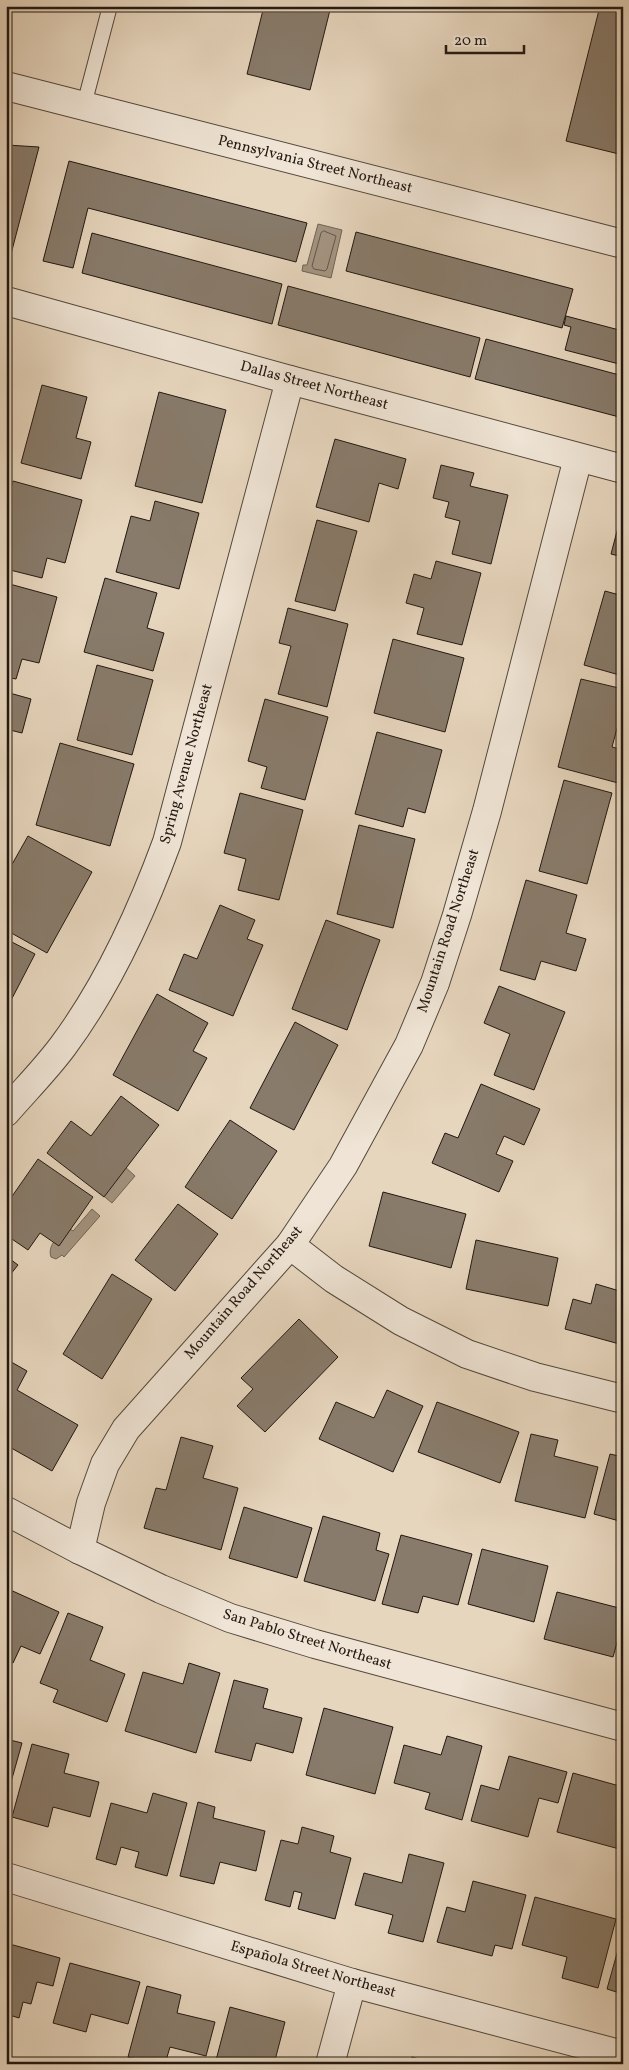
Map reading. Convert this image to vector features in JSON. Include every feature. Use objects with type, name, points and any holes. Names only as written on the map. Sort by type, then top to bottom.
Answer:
[{"type":"street","name":"Pennsylvania Street Northeast","points":[[6,86],[623,244]]},
{"type":"street","name":"Dallas Street Northeast","points":[[6,301],[290,380],[623,469]]},
{"type":"street","name":"Spring Avenue Northeast","points":[[6,1112],[63,1046],[93,1000],[127,940],[150,890],[167,842],[290,380]]},
{"type":"street","name":"Mountain Road Northeast","points":[[80,1550],[91,1503],[106,1464],[126,1429],[290,1245],[343,1166],[409,1045],[435,983],[487,811],[578,458]]},
{"type":"street","points":[[290,1245],[334,1279],[402,1321],[467,1354],[535,1377],[623,1399]]},
{"type":"street","name":"San Pablo Street Northeast","points":[[6,1511],[161,1590],[230,1618],[315,1644],[623,1727]]},
{"type":"street","name":"Española Street Northeast","points":[[6,1877],[352,1983],[623,2054]]},
{"type":"street","points":[[330,2064],[352,1983]]},
{"type":"lane","points":[[84,105],[110,6]]},
{"type":"water","points":[[318,224],[342,230],[331,278],[302,271],[303,265],[307,265]]},
{"type":"water","points":[[124,1166],[135,1176],[112,1203],[100,1193]]},
{"type":"water","points":[[92,1209],[100,1216],[64,1257],[62,1255],[56,1259],[51,1257],[52,1245],[57,1237],[67,1227],[73,1231]]},
{"type":"building","points":[[264,6],[331,6],[310,90],[247,74]]},
{"type":"building","points":[[600,6],[623,6],[623,155],[566,141]]},
{"type":"building","points":[[7,145],[39,147],[11,254],[6,253]]},
{"type":"building","points":[[69,161],[307,223],[296,262],[88,208],[73,268],[43,261]]},
{"type":"building","points":[[356,232],[573,289],[562,328],[346,271]]},
{"type":"building","points":[[92,233],[282,284],[272,324],[82,273]]},
{"type":"building","points":[[288,286],[480,338],[470,377],[278,325]]},
{"type":"building","points":[[566,316],[623,331],[623,365],[565,350],[571,327],[564,325]]},
{"type":"building","points":[[486,339],[623,376],[623,418],[475,379]]},
{"type":"building","points":[[42,385],[87,397],[76,438],[91,442],[81,479],[21,463]]},
{"type":"building","points":[[159,392],[226,410],[202,503],[135,486]]},
{"type":"building","points":[[335,439],[406,459],[398,489],[379,483],[369,522],[316,507]]},
{"type":"building","points":[[441,465],[474,473],[470,486],[508,495],[491,564],[452,554],[460,521],[445,517],[449,502],[433,498]]},
{"type":"building","points":[[13,481],[82,500],[65,563],[47,558],[42,578],[6,569],[6,506]]},
{"type":"building","points":[[155,501],[199,513],[179,589],[116,572],[131,516],[150,521]]},
{"type":"building","points":[[621,516],[623,516],[623,557],[611,554]]},
{"type":"building","points":[[317,520],[357,531],[335,611],[295,601]]},
{"type":"building","points":[[436,561],[481,573],[462,645],[417,634],[424,608],[406,603],[414,574],[431,579]]},
{"type":"building","points":[[105,578],[157,593],[147,628],[164,633],[153,671],[84,652]]},
{"type":"building","points":[[6,583],[57,597],[39,663],[22,659],[16,679],[6,677]]},
{"type":"building","points":[[605,591],[623,596],[623,676],[584,665]]},
{"type":"building","points":[[288,608],[348,624],[327,707],[278,694],[291,646],[279,643]]},
{"type":"building","points":[[393,639],[464,658],[445,732],[374,713]]},
{"type":"building","points":[[97,665],[153,680],[132,755],[77,740]]},
{"type":"building","points":[[581,679],[623,689],[623,706],[612,747],[623,750],[622,784],[558,767]]},
{"type":"building","points":[[6,692],[31,699],[22,733],[6,729]]},
{"type":"building","points":[[265,699],[328,717],[305,800],[261,788],[267,767],[248,761]]},
{"type":"building","points":[[377,732],[442,750],[425,813],[408,808],[403,827],[355,814]]},
{"type":"building","points":[[60,743],[134,764],[110,846],[36,825]]},
{"type":"building","points":[[564,780],[612,793],[587,884],[539,871]]},
{"type":"building","points":[[240,793],[303,810],[279,900],[238,890],[246,859],[224,853]]},
{"type":"building","points":[[359,825],[415,839],[393,928],[337,914]]},
{"type":"building","points":[[28,836],[92,872],[47,953],[6,930],[6,875]]},
{"type":"building","points":[[526,880],[577,895],[566,933],[586,939],[576,971],[541,961],[535,980],[500,970]]},
{"type":"building","points":[[220,905],[255,920],[247,939],[263,945],[233,1016],[169,990],[184,954],[197,959]]},
{"type":"building","points":[[326,920],[380,940],[347,1030],[292,1009]]},
{"type":"building","points":[[6,939],[35,954],[6,1010]]},
{"type":"building","points":[[499,986],[565,1012],[534,1090],[494,1075],[510,1034],[484,1023]]},
{"type":"building","points":[[157,994],[208,1023],[193,1051],[207,1058],[178,1111],[113,1075]]},
{"type":"building","points":[[295,1022],[338,1045],[294,1130],[250,1108]]},
{"type":"building","points":[[481,1084],[540,1109],[524,1145],[504,1136],[496,1154],[513,1161],[499,1192],[432,1163],[445,1133],[458,1138]]},
{"type":"building","points":[[121,1096],[159,1125],[104,1197],[47,1153],[71,1121],[91,1136]]},
{"type":"building","points":[[230,1120],[277,1151],[232,1219],[185,1187]]},
{"type":"building","points":[[38,1159],[93,1197],[59,1246],[40,1233],[28,1250],[6,1235],[6,1205]]},
{"type":"building","points":[[383,1192],[466,1214],[451,1268],[369,1246]]},
{"type":"building","points":[[178,1204],[218,1234],[175,1291],[135,1260]]},
{"type":"building","points":[[476,1240],[558,1258],[548,1306],[466,1289]]},
{"type":"building","points":[[6,1256],[18,1265],[6,1280]]},
{"type":"building","points":[[112,1274],[152,1299],[102,1379],[63,1354]]},
{"type":"building","points":[[596,1284],[623,1292],[623,1345],[565,1329],[573,1299],[591,1304]]},
{"type":"building","points":[[299,1319],[338,1357],[265,1432],[237,1406],[253,1389],[241,1378]]},
{"type":"building","points":[[6,1359],[27,1371],[17,1390],[78,1425],[52,1471],[6,1445]]},
{"type":"building","points":[[387,1390],[423,1406],[393,1472],[319,1439],[336,1402],[374,1418]]},
{"type":"building","points":[[437,1402],[519,1432],[500,1483],[418,1452]]},
{"type":"building","points":[[531,1434],[558,1440],[554,1456],[598,1467],[585,1518],[515,1501]]},
{"type":"building","points":[[181,1437],[213,1446],[203,1478],[238,1488],[221,1550],[144,1528],[156,1488],[166,1490]]},
{"type":"building","points":[[610,1454],[623,1457],[623,1522],[594,1514]]},
{"type":"building","points":[[244,1507],[312,1528],[297,1578],[229,1558]]},
{"type":"building","points":[[323,1516],[380,1533],[376,1550],[389,1554],[375,1601],[304,1581]]},
{"type":"building","points":[[401,1535],[472,1554],[458,1605],[423,1596],[418,1613],[382,1604]]},
{"type":"building","points":[[482,1549],[548,1566],[534,1622],[468,1604]]},
{"type":"building","points":[[6,1588],[59,1612],[40,1654],[21,1646],[13,1663],[6,1660]]},
{"type":"building","points":[[557,1592],[623,1609],[623,1621],[613,1657],[544,1639]]},
{"type":"building","points":[[68,1613],[103,1627],[90,1660],[125,1674],[107,1722],[53,1702],[58,1690],[40,1683]]},
{"type":"building","points":[[189,1663],[220,1673],[196,1753],[125,1731],[143,1672],[183,1684]]},
{"type":"building","points":[[234,1680],[268,1689],[263,1708],[302,1718],[293,1753],[256,1743],[251,1761],[215,1752]]},
{"type":"building","points":[[324,1708],[393,1727],[375,1794],[306,1775]]},
{"type":"building","points":[[447,1736],[482,1746],[462,1820],[425,1809],[430,1793],[394,1783],[404,1745],[441,1755]]},
{"type":"building","points":[[6,1739],[22,1743],[6,1800]]},
{"type":"building","points":[[32,1744],[69,1754],[64,1773],[99,1782],[90,1817],[53,1807],[48,1827],[12,1817]]},
{"type":"building","points":[[509,1756],[567,1772],[558,1803],[539,1798],[528,1837],[471,1821],[481,1785],[499,1790]]},
{"type":"building","points":[[573,1773],[623,1787],[623,1850],[557,1832]]},
{"type":"building","points":[[153,1793],[187,1803],[167,1876],[135,1867],[139,1852],[121,1847],[116,1865],[96,1859],[111,1803],[147,1813]]},
{"type":"building","points":[[198,1802],[215,1807],[213,1818],[265,1831],[256,1871],[220,1862],[214,1884],[180,1876]]},
{"type":"building","points":[[302,1827],[334,1836],[330,1852],[351,1858],[335,1919],[298,1909],[302,1893],[294,1891],[290,1907],[265,1900],[281,1840],[298,1844]]},
{"type":"building","points":[[409,1854],[444,1863],[423,1942],[388,1933],[393,1915],[355,1905],[364,1873],[402,1883]]},
{"type":"building","points":[[473,1881],[526,1895],[512,1949],[495,1945],[492,1956],[437,1942],[447,1907],[465,1912]]},
{"type":"building","points":[[535,1897],[616,1919],[598,1988],[562,1978],[567,1957],[522,1945]]},
{"type":"building","points":[[621,1939],[623,1940],[623,1994],[607,1989]]},
{"type":"building","points":[[6,1943],[60,1958],[53,1986],[37,1982],[31,2004],[23,2002],[19,2018],[6,2014]]},
{"type":"building","points":[[70,1963],[140,1982],[128,2024],[91,2014],[86,2032],[53,2023]]},
{"type":"building","points":[[147,1986],[181,1995],[177,2013],[215,2022],[206,2056],[170,2047],[165,2064],[153,2064],[128,2057]]},
{"type":"building","points":[[230,2007],[285,2022],[274,2064],[215,2064]]},
{"type":"building","points":[[412,2057],[437,2064],[410,2064]]}]
